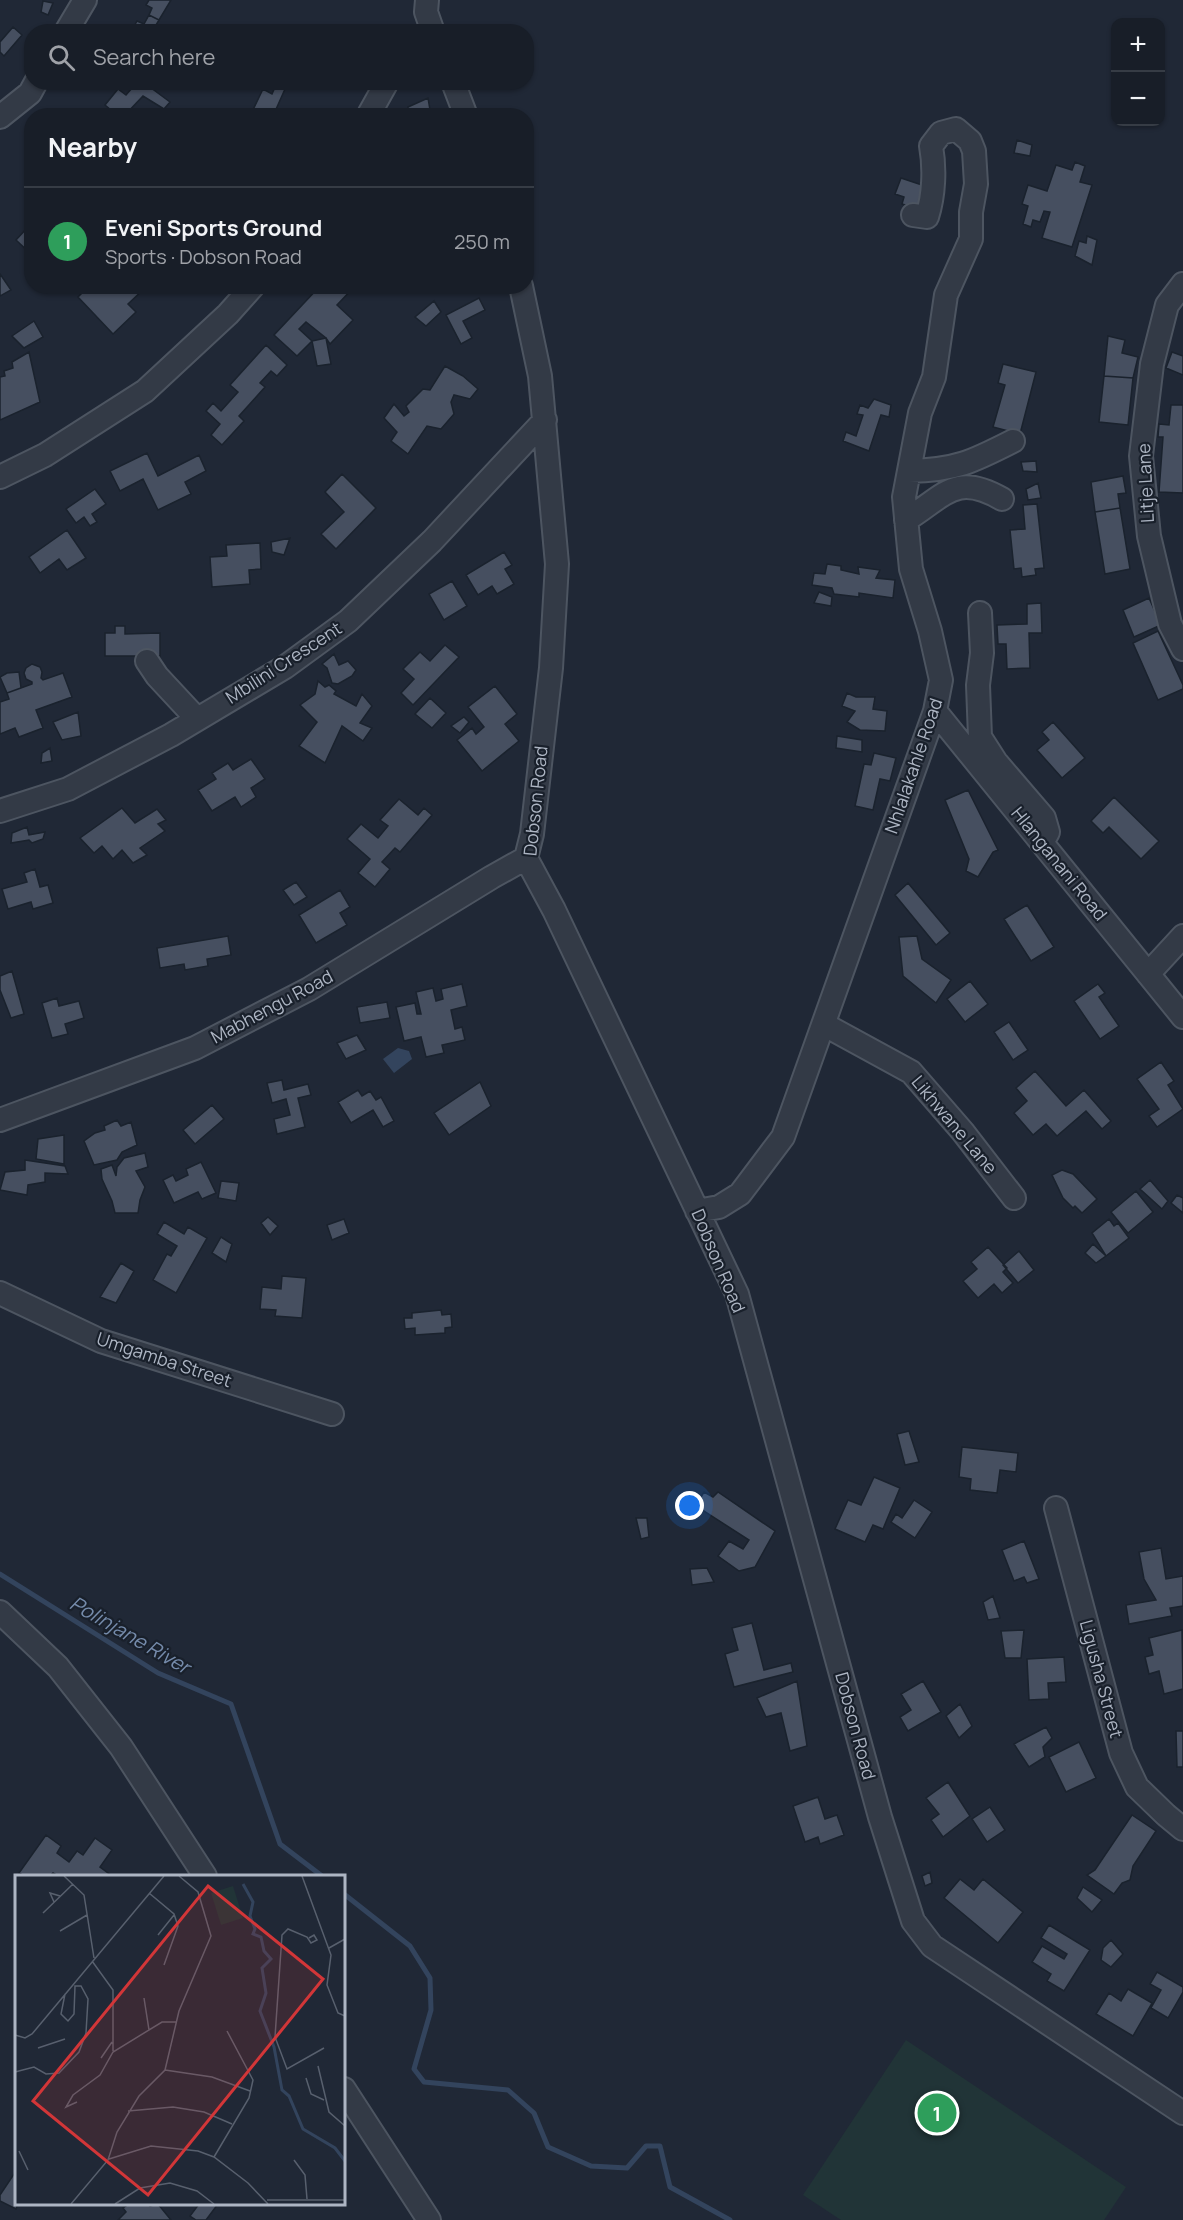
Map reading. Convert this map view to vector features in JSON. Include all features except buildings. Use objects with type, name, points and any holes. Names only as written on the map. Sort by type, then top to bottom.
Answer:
[{"type":"street","points":[[71,24],[85,0]]},
{"type":"street","points":[[0,117],[32,90]]},
{"type":"street","points":[[372,108],[383,90]]},
{"type":"street","points":[[456,90],[463,108]]},
{"type":"street","name":"Nhlalakahle Road","points":[[697,1211],[719,1207],[740,1194],[783,1137],[825,1025],[935,711],[941,680],[930,631],[911,569],[904,497],[920,414],[934,377],[946,295],[971,239],[971,212],[976,184],[974,151],[970,141],[956,129],[941,134],[932,146],[934,164],[931,207],[927,217],[913,215]]},
{"type":"street","name":"Litje Lane","points":[[1183,284],[1167,304],[1152,364],[1141,456],[1149,536],[1170,624],[1183,649]]},
{"type":"street","points":[[0,477],[45,455],[145,391],[228,314],[246,294]]},
{"type":"street","name":"Dobson Road","points":[[523,294],[540,376],[557,564],[551,668],[532,834],[526,858],[554,910],[737,1294],[880,1817],[913,1921],[932,1946],[1183,2114]]},
{"type":"street","name":"Mbilini Crescent","points":[[0,811],[68,789],[197,719],[285,667],[348,621],[432,541],[545,420]]},
{"type":"street","points":[[909,471],[940,470],[966,464],[1013,441]]},
{"type":"street","points":[[906,520],[946,492],[965,485],[987,490],[1002,499]]},
{"type":"street","points":[[980,613],[982,653],[978,685],[980,737],[996,762],[1044,818],[1048,832],[1042,843]]},
{"type":"street","points":[[147,661],[157,676],[197,719]]},
{"type":"street","name":"Hlanganani Road","points":[[935,711],[1183,1017]]},
{"type":"street","name":"Mabhengu Road","points":[[0,1120],[195,1048],[309,989],[526,858]]},
{"type":"street","points":[[1149,974],[1183,936]]},
{"type":"street","name":"Likhwane Lane","points":[[825,1025],[911,1072],[963,1132],[1014,1198]]},
{"type":"street","name":"Umgamba Street","points":[[0,1293],[101,1341],[332,1414]]},
{"type":"street","name":"Ligusha Street","points":[[1056,1508],[1121,1753],[1137,1787],[1183,1829]]},
{"type":"street","points":[[0,1612],[58,1667],[121,1746],[204,1875]]},
{"type":"street","points":[[345,2091],[429,2220]]},
{"type":"green space","points":[[906,2040],[1126,2187],[1104,2220],[841,2220],[803,2195]]},
{"type":"water","points":[[398,1048],[409,1051],[412,1059],[394,1073],[383,1059]]},
{"type":"waterway","name":"Polinjane River","points":[[0,1574],[158,1673],[231,1704],[280,1844],[321,1875]]},
{"type":"waterway","name":"Polinjane River","points":[[345,1895],[410,1946],[430,1978],[431,2010],[414,2069],[424,2082],[508,2090],[534,2113],[548,2147],[591,2166],[627,2168],[646,2146],[660,2146],[670,2187],[730,2220]]},
{"type":"place","name":"Eveni Sports Ground","points":[[937,2113]]}]
